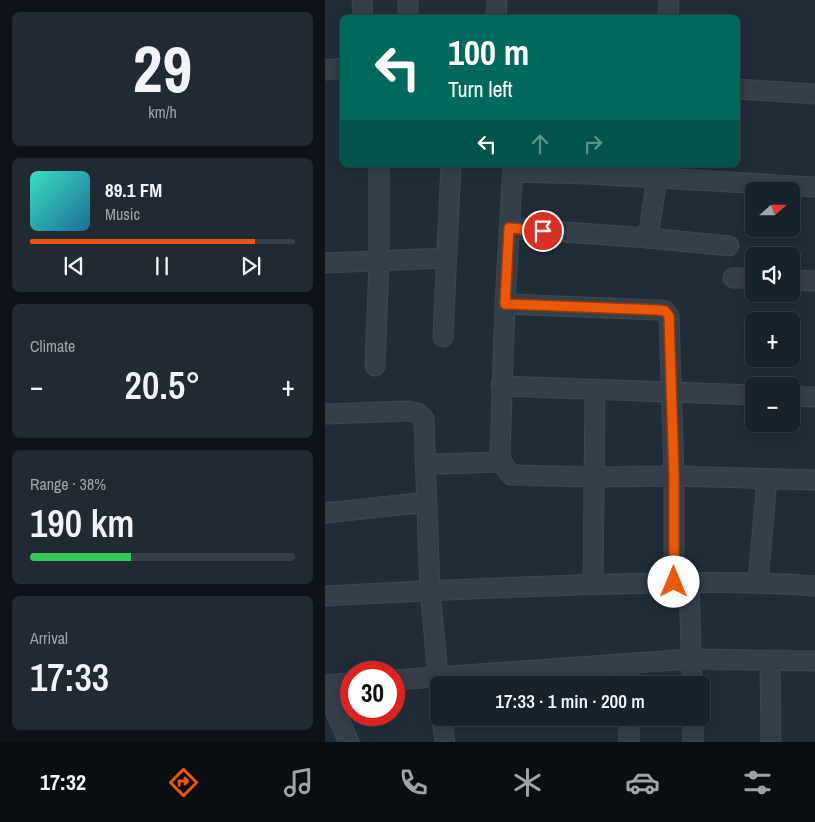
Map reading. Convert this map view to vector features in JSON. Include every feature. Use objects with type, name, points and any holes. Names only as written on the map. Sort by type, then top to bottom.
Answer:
[{"type":"street","points":[[362,0],[363,15]]},
{"type":"street","points":[[496,15],[497,0]]},
{"type":"street","points":[[668,15],[669,0]]},
{"type":"street","points":[[325,70],[340,68]]},
{"type":"street","points":[[740,90],[815,94]]},
{"type":"street","points":[[375,366],[379,262],[379,167]]},
{"type":"street","points":[[443,337],[451,167]]},
{"type":"street","points":[[815,188],[658,172],[588,174],[513,168],[501,386],[501,462],[511,475],[674,476],[815,480]]},
{"type":"street","points":[[649,238],[658,172]]},
{"type":"street","points":[[509,228],[729,246]]},
{"type":"street","points":[[325,263],[447,258]]},
{"type":"street","points":[[733,278],[745,278]]},
{"type":"street","points":[[800,280],[815,281]]},
{"type":"street","points":[[505,304],[665,311],[669,316],[671,322],[674,476],[692,676]]},
{"type":"street","points":[[501,386],[745,395]]},
{"type":"street","points":[[593,585],[595,389]]},
{"type":"street","points":[[800,396],[815,397]]},
{"type":"street","points":[[325,414],[408,411],[418,413],[424,419],[430,590],[437,676]]},
{"type":"street","points":[[425,455],[429,462],[437,464],[501,462]]},
{"type":"street","points":[[758,582],[767,479]]},
{"type":"street","points":[[325,513],[427,502]]},
{"type":"street","points":[[325,596],[430,590],[682,582],[758,582],[815,586]]},
{"type":"street","points":[[498,676],[628,663],[691,659],[815,662]]},
{"type":"street","points":[[770,660],[771,742]]},
{"type":"street","points":[[628,663],[628,676]]},
{"type":"street","points":[[405,680],[430,682]]},
{"type":"street","points":[[340,684],[325,686],[349,742]]},
{"type":"street","points":[[443,726],[445,742]]},
{"type":"street","points":[[629,726],[629,742]]},
{"type":"street","points":[[693,726],[693,742]]},
{"type":"route","points":[[543,231],[509,228],[505,304],[658,310],[665,311],[669,316],[671,322],[674,476],[674,582]]}]
